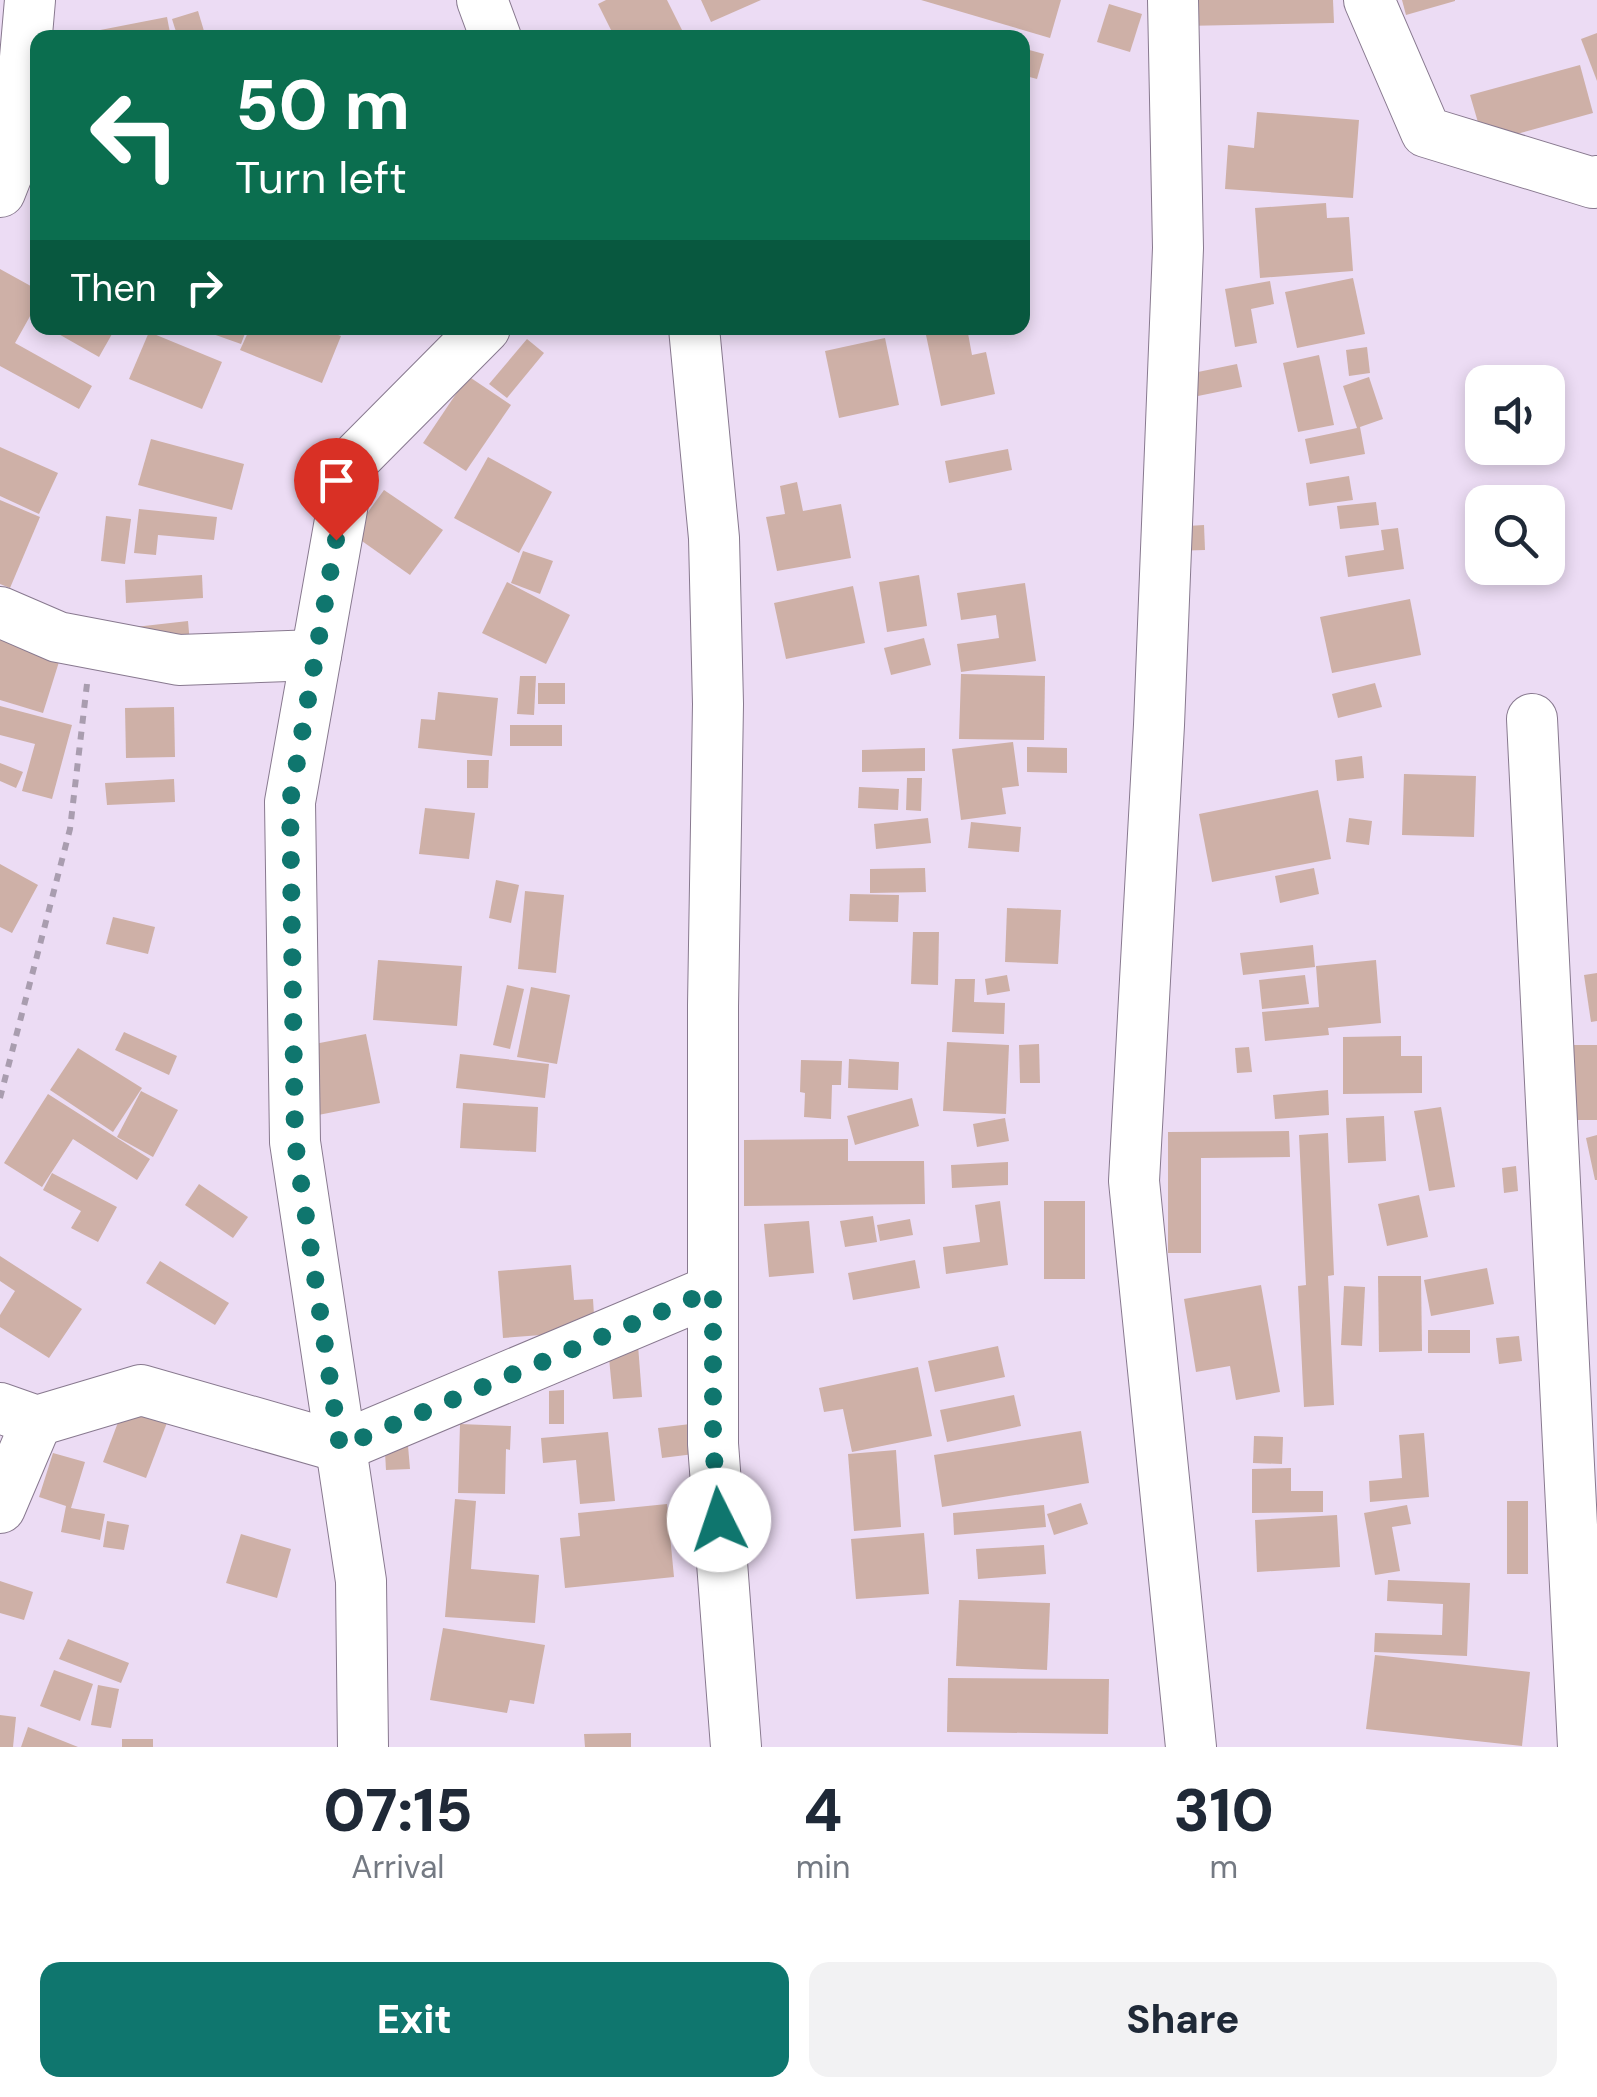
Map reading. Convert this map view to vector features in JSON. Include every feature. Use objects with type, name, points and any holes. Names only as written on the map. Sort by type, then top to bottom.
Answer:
[{"type":"street","points":[[0,192],[17,149],[30,0]]},
{"type":"street","points":[[482,0],[493,30]]},
{"type":"street","points":[[1173,0],[1178,248],[1159,726],[1134,1181],[1191,1747]]},
{"type":"street","points":[[1370,0],[1426,132],[1597,181]]},
{"type":"street","points":[[361,1743],[360,1581],[295,1142],[290,802],[350,464],[478,335]]},
{"type":"street","points":[[695,335],[714,538],[718,704],[713,1444],[736,1747]]},
{"type":"street","points":[[0,612],[58,636],[179,660],[316,656]]},
{"type":"street","points":[[1532,719],[1584,1747]]},
{"type":"street","points":[[0,1508],[18,1414],[142,1390],[340,1447],[713,1290]]},
{"type":"path","points":[[0,1098],[70,830],[91,643]]},
{"type":"building","points":[[606,0],[667,0],[682,30],[611,30],[598,4]]},
{"type":"building","points":[[701,0],[761,0],[711,22]]},
{"type":"building","points":[[921,0],[1061,0],[1050,38]]},
{"type":"building","points":[[1183,0],[1333,0],[1334,23],[1183,26]]},
{"type":"building","points":[[1402,0],[1455,0],[1455,1],[1406,15]]},
{"type":"building","points":[[1109,4],[1142,14],[1130,52],[1097,42]]},
{"type":"building","points":[[198,11],[204,30],[175,30],[172,19]]},
{"type":"building","points":[[167,17],[169,30],[100,30]]},
{"type":"building","points":[[1597,33],[1597,81],[1581,39]]},
{"type":"building","points":[[1030,50],[1044,54],[1037,79],[1030,77]]},
{"type":"building","points":[[1580,65],[1593,113],[1484,143],[1470,95]]},
{"type":"building","points":[[1257,112],[1359,120],[1353,198],[1225,189],[1228,145],[1254,148]]},
{"type":"building","points":[[1326,203],[1327,218],[1349,217],[1353,271],[1260,278],[1255,208]]},
{"type":"building","points":[[0,269],[30,286],[30,316],[15,343],[92,386],[79,409],[0,366]]},
{"type":"building","points":[[1353,278],[1365,334],[1297,348],[1285,292]]},
{"type":"building","points":[[1270,281],[1274,304],[1251,309],[1257,343],[1235,347],[1225,289]]},
{"type":"building","points":[[60,335],[111,335],[99,357]]},
{"type":"building","points":[[148,335],[222,362],[202,409],[129,379]]},
{"type":"building","points":[[216,335],[244,335],[241,344]]},
{"type":"building","points":[[247,335],[341,336],[322,383],[240,350]]},
{"type":"building","points":[[926,335],[968,335],[972,355],[986,352],[995,394],[941,406]]},
{"type":"building","points":[[885,338],[899,405],[839,418],[825,351]]},
{"type":"building","points":[[527,339],[544,353],[507,398],[489,384]]},
{"type":"building","points":[[1367,347],[1370,373],[1349,376],[1346,350]]},
{"type":"building","points":[[1319,355],[1334,425],[1298,432],[1283,363]]},
{"type":"building","points":[[1237,364],[1242,387],[1198,396],[1193,373]]},
{"type":"building","points":[[468,376],[511,405],[466,471],[423,443]]},
{"type":"building","points":[[1369,377],[1383,419],[1360,427],[1365,454],[1310,464],[1305,439],[1357,428],[1343,386]]},
{"type":"building","points":[[151,439],[244,464],[232,510],[138,485]]},
{"type":"building","points":[[0,447],[58,473],[39,514],[0,496]]},
{"type":"building","points":[[1008,449],[1012,470],[949,483],[945,461]]},
{"type":"building","points":[[488,457],[552,492],[519,553],[454,518]]},
{"type":"building","points":[[1349,476],[1353,500],[1309,506],[1306,483]]},
{"type":"building","points":[[797,482],[803,511],[841,504],[851,558],[777,571],[766,517],[785,514],[780,486]]},
{"type":"building","points":[[384,490],[443,530],[410,575],[352,534]]},
{"type":"building","points":[[0,500],[40,517],[10,588],[0,584]]},
{"type":"building","points":[[1376,502],[1379,525],[1340,529],[1337,506]]},
{"type":"building","points":[[139,509],[217,517],[214,540],[158,535],[156,555],[134,553]]},
{"type":"building","points":[[106,516],[131,519],[125,564],[101,561]]},
{"type":"building","points":[[1204,525],[1205,550],[1171,551],[1171,527]]},
{"type":"building","points":[[1398,528],[1404,569],[1348,577],[1345,556],[1384,550],[1381,530]]},
{"type":"building","points":[[523,551],[553,561],[540,594],[511,583]]},
{"type":"building","points":[[202,575],[203,598],[126,603],[125,580]]},
{"type":"building","points":[[919,575],[927,626],[887,632],[879,582]]},
{"type":"building","points":[[507,582],[570,615],[546,664],[482,633]]},
{"type":"building","points":[[1025,583],[1036,661],[961,672],[957,644],[999,638],[996,615],[961,620],[957,593]]},
{"type":"building","points":[[853,586],[865,643],[786,659],[774,603]]},
{"type":"building","points":[[1410,599],[1421,655],[1332,673],[1320,617]]},
{"type":"building","points":[[188,621],[190,644],[135,627]]},
{"type":"building","points":[[0,629],[63,649],[43,713],[0,700]]},
{"type":"building","points":[[924,638],[931,665],[891,675],[884,648]]},
{"type":"building","points":[[961,674],[1045,676],[1044,740],[959,739]]},
{"type":"building","points":[[520,676],[536,676],[534,715],[517,714]]},
{"type":"building","points":[[538,683],[565,683],[565,704],[538,704]]},
{"type":"building","points":[[1375,683],[1382,707],[1338,718],[1332,694]]},
{"type":"building","points":[[438,692],[498,698],[492,756],[418,748],[421,719],[435,720]]},
{"type":"building","points":[[0,706],[72,725],[52,799],[22,791],[35,744],[0,735]]},
{"type":"building","points":[[174,707],[175,757],[126,758],[125,708]]},
{"type":"building","points":[[510,725],[562,725],[562,746],[510,746]]},
{"type":"building","points":[[1013,742],[1019,786],[1002,788],[1006,814],[961,820],[952,749]]},
{"type":"building","points":[[1027,747],[1067,748],[1067,773],[1027,772]]},
{"type":"building","points":[[925,748],[925,771],[862,772],[862,750]]},
{"type":"building","points":[[1362,756],[1364,778],[1337,781],[1335,760]]},
{"type":"building","points":[[467,760],[489,760],[488,788],[467,788]]},
{"type":"building","points":[[0,763],[23,772],[16,788],[0,781]]},
{"type":"building","points":[[1404,774],[1476,776],[1474,837],[1402,835]]},
{"type":"building","points":[[907,778],[922,778],[921,811],[906,810]]},
{"type":"building","points":[[174,779],[175,802],[107,805],[105,783]]},
{"type":"building","points":[[859,787],[899,789],[898,810],[858,808]]},
{"type":"building","points":[[1318,790],[1331,859],[1212,882],[1199,814]]},
{"type":"building","points":[[425,808],[475,813],[469,859],[419,854]]},
{"type":"building","points":[[928,818],[931,843],[876,849],[874,824]]},
{"type":"building","points":[[1349,818],[1372,821],[1369,845],[1346,842]]},
{"type":"building","points":[[971,822],[1021,827],[1019,852],[968,848]]},
{"type":"building","points":[[0,864],[38,885],[12,933],[0,927]]},
{"type":"building","points":[[925,868],[926,892],[870,893],[870,869]]},
{"type":"building","points":[[1314,868],[1319,894],[1280,903],[1275,876]]},
{"type":"building","points":[[496,880],[519,885],[511,923],[489,918]]},
{"type":"building","points":[[525,891],[564,895],[556,973],[518,969]]},
{"type":"building","points":[[850,894],[899,895],[898,922],[849,921]]},
{"type":"building","points":[[1007,908],[1061,910],[1058,964],[1005,962]]},
{"type":"building","points":[[113,917],[155,927],[148,954],[106,944]]},
{"type":"building","points":[[913,932],[939,932],[938,985],[911,984]]},
{"type":"building","points":[[1313,945],[1315,967],[1243,975],[1240,953]]},
{"type":"building","points":[[378,960],[462,966],[457,1026],[373,1020]]},
{"type":"building","points":[[1376,960],[1381,1023],[1328,1028],[1329,1035],[1265,1041],[1262,1012],[1319,1007],[1316,966]]},
{"type":"building","points":[[1597,973],[1597,1021],[1591,1022],[1584,975]]},
{"type":"building","points":[[1007,975],[1010,991],[987,995],[985,979]]},
{"type":"building","points":[[1305,975],[1309,1004],[1262,1009],[1259,980]]},
{"type":"building","points":[[955,979],[975,979],[974,1002],[1005,1003],[1004,1034],[952,1032]]},
{"type":"building","points":[[507,985],[524,989],[510,1049],[493,1045]]},
{"type":"building","points":[[531,987],[570,995],[557,1064],[517,1057]]},
{"type":"building","points":[[124,1032],[177,1056],[169,1075],[115,1050]]},
{"type":"building","points":[[366,1034],[380,1103],[313,1116],[299,1047]]},
{"type":"building","points":[[1401,1036],[1401,1056],[1422,1056],[1422,1093],[1343,1094],[1343,1037]]},
{"type":"building","points":[[947,1042],[1009,1045],[1006,1114],[943,1111]]},
{"type":"building","points":[[1039,1044],[1040,1083],[1020,1083],[1019,1045]]},
{"type":"building","points":[[1572,1045],[1597,1045],[1597,1120],[1572,1120]]},
{"type":"building","points":[[1249,1047],[1252,1072],[1237,1073],[1235,1048]]},
{"type":"building","points":[[78,1048],[142,1088],[113,1132],[50,1090]]},
{"type":"building","points":[[460,1054],[549,1064],[545,1098],[456,1088]]},
{"type":"building","points":[[849,1059],[899,1062],[898,1090],[848,1088]]},
{"type":"building","points":[[801,1060],[842,1061],[841,1085],[832,1085],[831,1119],[804,1117]]},
{"type":"building","points":[[1328,1090],[1329,1115],[1275,1119],[1273,1095]]},
{"type":"building","points":[[141,1091],[178,1110],[153,1157],[117,1137]]},
{"type":"building","points":[[48,1094],[150,1159],[137,1180],[73,1139],[42,1187],[4,1163]]},
{"type":"building","points":[[912,1098],[919,1126],[855,1145],[847,1116]]},
{"type":"building","points":[[463,1103],[538,1107],[536,1152],[460,1148]]},
{"type":"building","points":[[1441,1107],[1455,1187],[1429,1191],[1414,1111]]},
{"type":"building","points":[[1384,1116],[1386,1161],[1348,1163],[1346,1118]]},
{"type":"building","points":[[1005,1118],[1009,1141],[977,1147],[973,1124]]},
{"type":"building","points":[[1289,1131],[1290,1157],[1201,1158],[1201,1253],[1168,1253],[1168,1132]]},
{"type":"building","points":[[1328,1133],[1334,1275],[1328,1276],[1334,1405],[1304,1407],[1298,1286],[1306,1285],[1299,1135]]},
{"type":"building","points":[[1597,1135],[1597,1180],[1595,1180],[1586,1138]]},
{"type":"building","points":[[848,1139],[848,1161],[924,1161],[925,1204],[744,1206],[744,1140]]},
{"type":"building","points":[[1008,1162],[1008,1185],[952,1188],[951,1165]]},
{"type":"building","points":[[1516,1166],[1518,1191],[1504,1193],[1502,1168]]},
{"type":"building","points":[[52,1173],[117,1207],[98,1242],[71,1228],[81,1211],[43,1190]]},
{"type":"building","points":[[199,1184],[248,1217],[233,1238],[185,1205]]},
{"type":"building","points":[[1419,1195],[1428,1237],[1387,1246],[1378,1204]]},
{"type":"building","points":[[1000,1201],[1008,1265],[946,1274],[943,1247],[980,1242],[975,1205]]},
{"type":"building","points":[[1044,1201],[1085,1201],[1085,1279],[1044,1279]]},
{"type":"building","points":[[873,1216],[877,1242],[845,1247],[840,1221]]},
{"type":"building","points":[[910,1219],[913,1235],[880,1241],[877,1225]]},
{"type":"building","points":[[809,1221],[814,1273],[769,1277],[764,1224]]},
{"type":"building","points":[[0,1256],[82,1309],[49,1358],[0,1327],[0,1315],[15,1291],[0,1281]]},
{"type":"building","points":[[915,1260],[920,1288],[853,1300],[848,1273]]},
{"type":"building","points":[[160,1261],[229,1303],[215,1325],[146,1283]]},
{"type":"building","points":[[571,1265],[574,1300],[593,1299],[595,1331],[503,1338],[498,1271]]},
{"type":"building","points":[[1487,1268],[1494,1304],[1431,1316],[1424,1280]]},
{"type":"building","points":[[1378,1276],[1421,1276],[1422,1351],[1379,1352]]},
{"type":"building","points":[[1261,1285],[1280,1392],[1236,1400],[1230,1366],[1196,1372],[1184,1299]]},
{"type":"building","points":[[1344,1286],[1365,1287],[1362,1346],[1341,1345]]},
{"type":"building","points":[[1428,1330],[1470,1330],[1470,1353],[1428,1353]]},
{"type":"building","points":[[1519,1336],[1522,1361],[1499,1364],[1496,1338]]},
{"type":"building","points":[[638,1345],[642,1397],[613,1399],[608,1348]]},
{"type":"building","points":[[998,1346],[1005,1377],[935,1392],[928,1361]]},
{"type":"building","points":[[918,1367],[932,1436],[852,1452],[843,1409],[824,1412],[819,1388]]},
{"type":"building","points":[[564,1390],[564,1424],[549,1424],[549,1391]]},
{"type":"building","points":[[1014,1395],[1021,1426],[947,1442],[940,1410]]},
{"type":"building","points":[[125,1404],[168,1420],[146,1478],[103,1462]]},
{"type":"building","points":[[460,1424],[511,1426],[505,1494],[458,1493]]},
{"type":"building","points":[[690,1424],[694,1454],[662,1458],[658,1428]]},
{"type":"building","points":[[1081,1431],[1089,1483],[942,1507],[934,1455]]},
{"type":"building","points":[[608,1432],[615,1501],[580,1504],[576,1460],[543,1463],[541,1438]]},
{"type":"building","points":[[1424,1433],[1429,1497],[1370,1502],[1369,1481],[1402,1478],[1399,1435]]},
{"type":"building","points":[[407,1434],[410,1469],[386,1470],[384,1435]]},
{"type":"building","points":[[1254,1436],[1283,1437],[1282,1464],[1253,1463]]},
{"type":"building","points":[[896,1450],[901,1527],[854,1531],[848,1454]]},
{"type":"building","points":[[53,1453],[85,1462],[71,1508],[105,1514],[100,1540],[61,1532],[66,1506],[39,1497]]},
{"type":"building","points":[[1291,1468],[1291,1491],[1323,1491],[1323,1512],[1252,1513],[1252,1469]]},
{"type":"building","points":[[455,1499],[476,1501],[471,1569],[539,1575],[535,1623],[445,1617]]},
{"type":"building","points":[[1507,1501],[1528,1501],[1528,1574],[1507,1574]]},
{"type":"building","points":[[1081,1503],[1088,1524],[1054,1535],[1047,1514]]},
{"type":"building","points":[[667,1504],[674,1577],[565,1588],[560,1538],[580,1536],[578,1513]]},
{"type":"building","points":[[1044,1505],[1046,1527],[954,1535],[953,1513]]},
{"type":"building","points":[[1407,1505],[1411,1524],[1392,1527],[1400,1571],[1375,1575],[1364,1513]]},
{"type":"building","points":[[1337,1515],[1340,1567],[1257,1572],[1255,1520]]},
{"type":"building","points":[[107,1521],[129,1525],[124,1550],[103,1547]]},
{"type":"building","points":[[924,1533],[929,1594],[856,1599],[851,1539]]},
{"type":"building","points":[[241,1534],[291,1549],[277,1598],[226,1583]]},
{"type":"building","points":[[1044,1545],[1046,1574],[978,1579],[976,1549]]},
{"type":"building","points":[[1388,1580],[1470,1583],[1467,1656],[1374,1652],[1375,1633],[1442,1635],[1443,1604],[1387,1601]]},
{"type":"building","points":[[0,1581],[33,1592],[24,1620],[0,1613]]},
{"type":"building","points":[[959,1600],[1050,1603],[1047,1670],[956,1666]]},
{"type":"building","points":[[443,1628],[545,1645],[534,1704],[510,1700],[507,1713],[430,1700]]},
{"type":"building","points":[[68,1639],[129,1663],[121,1683],[59,1659]]},
{"type":"building","points":[[1375,1655],[1530,1672],[1522,1746],[1366,1729]]},
{"type":"building","points":[[54,1670],[93,1684],[80,1721],[40,1706]]},
{"type":"building","points":[[948,1678],[1109,1679],[1108,1734],[947,1732]]},
{"type":"building","points":[[98,1685],[119,1689],[111,1728],[91,1725]]},
{"type":"building","points":[[0,1715],[16,1717],[13,1747],[0,1747]]},
{"type":"building","points":[[28,1727],[78,1747],[21,1747]]},
{"type":"building","points":[[631,1733],[631,1747],[585,1747],[584,1734]]},
{"type":"building","points":[[122,1739],[153,1739],[153,1747],[122,1747]]},
{"type":"route","points":[[336,540],[290,802],[295,1142],[340,1447],[713,1290],[713,1444],[719,1520]]}]
